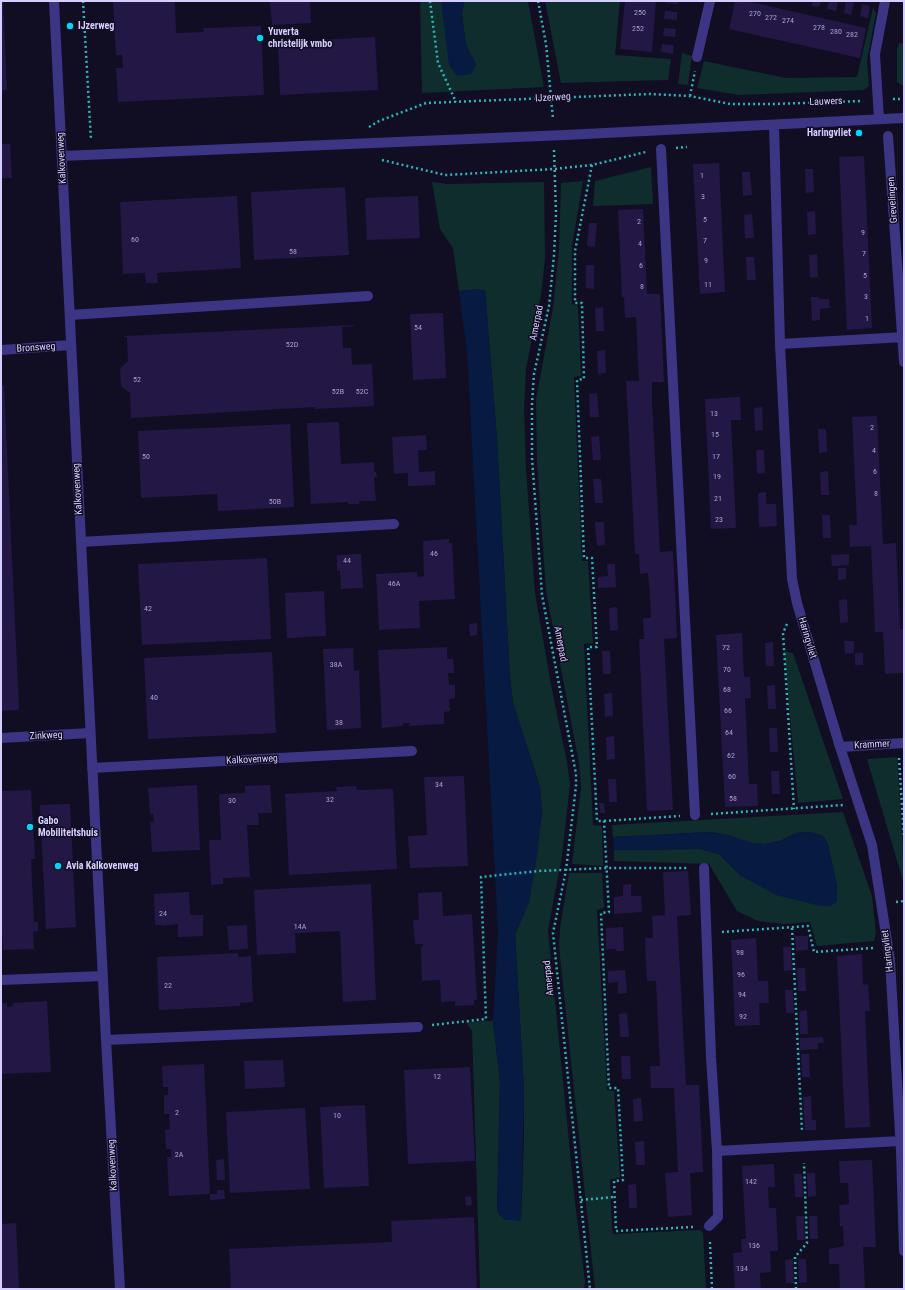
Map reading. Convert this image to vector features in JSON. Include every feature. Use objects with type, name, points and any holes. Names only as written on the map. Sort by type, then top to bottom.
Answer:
[{"type":"street","name":"Kalkovenweg","points":[[54,1],[90,733],[120,1289]]},
{"type":"street","points":[[698,57],[710,1]]},
{"type":"street","points":[[879,120],[875,54],[885,1]]},
{"type":"street","name":"Lauwers","points":[[774,125],[904,118]]},
{"type":"street","points":[[62,156],[774,125]]},
{"type":"street","name":"Haringvliet","points":[[774,125],[780,344],[792,579],[797,603],[840,747],[872,845],[890,960],[901,1147],[904,1251]]},
{"type":"street","name":"Grevelingen","points":[[888,136],[904,362]]},
{"type":"street","points":[[661,149],[695,815]]},
{"type":"street","points":[[70,315],[368,296]]},
{"type":"street","points":[[780,344],[903,337]]},
{"type":"street","name":"Bronsweg","points":[[1,350],[71,345]]},
{"type":"street","points":[[81,542],[394,524]]},
{"type":"street","name":"Zinkweg","points":[[1,738],[90,733]]},
{"type":"street","name":"Krammer","points":[[840,747],[901,744]]},
{"type":"street","name":"Kalkovenweg","points":[[92,768],[412,751]]},
{"type":"street","points":[[704,868],[718,1217],[709,1226]]},
{"type":"street","points":[[1,980],[103,976]]},
{"type":"street","points":[[106,1040],[418,1027]]},
{"type":"street","points":[[716,1151],[803,1146],[901,1147]]},
{"type":"path","points":[[84,1],[91,155]]},
{"type":"path","points":[[430,1],[438,63],[456,102]]},
{"type":"path","name":"Amerpad","points":[[538,1],[546,44],[551,98],[554,135],[556,214],[554,255],[548,306],[534,374],[532,404],[532,458],[542,595],[576,774],[576,786],[566,870],[553,933],[590,1289]]},
{"type":"path","points":[[690,96],[698,57]]},
{"type":"path","name":"IJzerweg","points":[[366,128],[379,121],[426,104],[456,102],[650,94],[690,96],[730,104],[773,104]]},
{"type":"path","name":"Lauwers","points":[[773,104],[904,99]]},
{"type":"path","points":[[379,159],[445,175],[554,169],[592,164],[661,149],[693,146]]},
{"type":"path","points":[[592,164],[575,251],[575,303],[582,303],[584,379],[577,380],[584,558],[592,558],[597,647],[588,647],[596,821],[859,804]]},
{"type":"path","points":[[794,808],[783,633],[797,603]]},
{"type":"path","points":[[901,744],[904,838]]},
{"type":"path","points":[[604,821],[609,912],[601,913],[609,1088],[618,1088],[623,1180],[614,1181],[616,1230],[709,1226],[712,1289]]},
{"type":"path","points":[[418,1027],[486,1019],[481,877],[488,875],[538,871],[606,868],[704,868]]},
{"type":"path","points":[[706,933],[808,926],[814,952],[888,947]]},
{"type":"path","points":[[792,928],[808,1243],[795,1257],[796,1289]]},
{"type":"path","points":[[581,1200],[615,1197]]},
{"type":"green space","points":[[420,1],[441,1],[476,65],[466,45],[462,15],[464,1],[528,1],[544,87],[422,93]]},
{"type":"green space","points":[[545,1],[620,1],[615,55],[671,59],[668,80],[561,83]]},
{"type":"green space","points":[[873,8],[876,13],[867,61],[869,86],[864,90],[739,95],[697,88],[704,61],[786,78],[857,77]]},
{"type":"green space","points":[[899,43],[904,44],[904,86],[897,82],[897,50]]},
{"type":"green space","points":[[682,53],[692,56],[688,85],[678,84]]},
{"type":"green space","points":[[651,167],[653,204],[593,206],[595,181]]},
{"type":"green space","points":[[583,181],[572,246],[572,304],[578,306],[581,376],[574,377],[582,561],[588,561],[593,643],[584,644],[593,825],[602,826],[603,866],[572,864],[581,787],[579,763],[546,591],[537,462],[536,399],[553,308],[559,249],[561,183]]},
{"type":"green space","points":[[432,182],[447,184],[544,182],[545,259],[541,295],[526,368],[524,407],[526,469],[535,593],[570,784],[562,856],[548,930],[575,1202],[585,1281],[584,1289],[480,1289],[472,1031],[466,1022],[493,1021],[500,1082],[497,1211],[503,1219],[521,1220],[524,1091],[515,934],[529,902],[542,813],[540,787],[513,703],[510,679],[497,439],[485,290],[459,291],[453,248],[440,229]]},
{"type":"green space","points":[[784,651],[793,653],[843,799],[798,803]]},
{"type":"green space","points":[[897,757],[904,863],[904,884],[867,759]]},
{"type":"green space","points":[[843,812],[872,896],[876,933],[874,941],[817,946],[810,922],[784,924],[758,921],[737,911],[709,864],[614,861],[614,850],[700,849],[719,854],[741,876],[837,901],[837,886],[828,845],[824,837],[815,833],[796,833],[780,841],[764,844],[752,843],[728,835],[710,832],[613,837],[612,825]]},
{"type":"green space","points":[[569,873],[602,873],[604,908],[597,910],[607,1090],[614,1091],[620,1177],[610,1180],[613,1234],[700,1230],[703,1233],[706,1289],[595,1289],[559,947],[560,928]]},
{"type":"water","points":[[441,1],[464,1],[462,15],[466,44],[476,65],[471,74],[457,76],[449,65]]},
{"type":"water","points":[[478,289],[485,290],[497,439],[510,679],[513,703],[540,787],[542,813],[537,856],[529,902],[515,934],[524,1091],[521,1221],[503,1219],[497,1211],[500,1082],[493,1021],[498,931],[467,352],[459,291]]},
{"type":"water","points":[[710,832],[728,835],[752,843],[764,844],[780,841],[796,833],[815,833],[824,837],[828,845],[837,886],[837,901],[831,906],[820,906],[776,895],[741,876],[719,854],[700,849],[614,850],[613,837]]},
{"type":"building","points":[[1,1],[3,1],[7,90],[1,90]]},
{"type":"building","points":[[113,1],[175,1],[176,33],[204,32],[203,28],[261,26],[264,95],[118,102],[116,68],[123,68],[122,55],[116,55]]},
{"type":"building","points":[[270,1],[310,1],[311,23],[272,25]]},
{"type":"building","points":[[625,1],[656,1],[652,52],[620,49]]},
{"type":"building","points":[[666,1],[679,1],[678,4],[666,3]]},
{"type":"building","points":[[735,1],[746,1],[866,28],[860,58],[729,29]]},
{"type":"building","points":[[813,1],[821,1],[819,7],[812,6]]},
{"type":"building","points":[[829,1],[838,1],[836,11],[827,9]]},
{"type":"building","points":[[846,1],[854,3],[851,15],[844,13]]},
{"type":"building","points":[[862,4],[870,6],[868,18],[860,16]]},
{"type":"building","points":[[665,11],[677,12],[677,20],[664,19]]},
{"type":"building","points":[[664,28],[676,29],[675,37],[663,36]]},
{"type":"building","points":[[375,37],[378,90],[280,95],[278,42]]},
{"type":"building","points":[[662,44],[674,45],[673,54],[661,52]]},
{"type":"building","points":[[1,144],[10,144],[12,178],[1,178]]},
{"type":"building","points":[[864,156],[872,328],[847,330],[839,157]]},
{"type":"building","points":[[719,163],[725,292],[700,294],[693,164]]},
{"type":"building","points":[[805,169],[813,169],[814,192],[806,193]]},
{"type":"building","points":[[742,172],[750,172],[752,195],[743,196]]},
{"type":"building","points":[[345,187],[349,255],[254,260],[251,192]]},
{"type":"building","points":[[237,196],[241,268],[157,273],[158,283],[146,283],[145,273],[123,274],[120,202]]},
{"type":"building","points":[[418,196],[420,238],[367,240],[365,198]]},
{"type":"building","points":[[643,209],[647,294],[660,294],[664,382],[652,382],[652,402],[660,552],[673,551],[677,638],[664,639],[673,810],[647,811],[639,639],[644,639],[643,618],[651,618],[650,596],[648,573],[640,574],[639,554],[635,554],[626,381],[639,381],[636,317],[625,318],[624,297],[622,297],[618,210]]},
{"type":"building","points":[[815,211],[816,234],[808,235],[807,212]]},
{"type":"building","points":[[752,214],[754,238],[745,238],[744,215]]},
{"type":"building","points":[[589,223],[597,223],[595,247],[587,246]]},
{"type":"building","points":[[817,254],[818,277],[810,278],[809,255]]},
{"type":"building","points":[[746,257],[754,257],[756,280],[747,280]]},
{"type":"building","points":[[586,265],[594,265],[594,289],[586,288]]},
{"type":"building","points":[[811,297],[829,299],[830,308],[820,309],[820,320],[812,321]]},
{"type":"building","points":[[603,307],[604,331],[596,331],[595,308]]},
{"type":"building","points":[[443,313],[446,378],[413,380],[410,314]]},
{"type":"building","points":[[354,325],[342,327],[343,348],[351,348],[352,365],[372,364],[374,406],[315,409],[315,407],[131,418],[130,393],[121,386],[120,369],[128,361],[127,337],[124,336]]},
{"type":"building","points":[[605,350],[606,373],[598,374],[597,351]]},
{"type":"building","points":[[1,384],[4,386],[19,708],[18,710],[1,711]]},
{"type":"building","points":[[597,393],[599,417],[590,417],[589,394]]},
{"type":"building","points":[[740,397],[741,420],[731,420],[736,528],[711,529],[705,399]]},
{"type":"building","points":[[762,407],[763,430],[755,431],[754,408]]},
{"type":"building","points":[[877,416],[883,544],[896,543],[900,629],[904,629],[904,673],[885,674],[883,632],[875,632],[871,546],[850,547],[849,525],[857,525],[852,417]]},
{"type":"building","points":[[339,422],[341,464],[374,462],[374,472],[376,472],[377,477],[374,477],[376,501],[359,501],[359,504],[348,504],[348,502],[311,504],[307,423]]},
{"type":"building","points":[[290,424],[294,507],[218,511],[217,494],[141,498],[138,431]]},
{"type":"building","points":[[818,429],[826,429],[827,452],[819,453]]},
{"type":"building","points":[[426,435],[427,450],[418,450],[419,472],[435,471],[435,485],[408,486],[408,473],[394,474],[392,437]]},
{"type":"building","points":[[599,436],[601,460],[593,460],[591,437]]},
{"type":"building","points":[[756,450],[764,450],[765,473],[757,474]]},
{"type":"building","points":[[828,471],[829,495],[821,495],[820,472]]},
{"type":"building","points":[[593,479],[601,479],[603,503],[595,503]]},
{"type":"building","points":[[766,492],[766,504],[776,504],[777,526],[759,527],[758,493]]},
{"type":"building","points":[[822,515],[830,515],[831,538],[823,538]]},
{"type":"building","points":[[595,522],[604,522],[605,545],[597,546]]},
{"type":"building","points":[[449,539],[449,543],[452,543],[455,599],[419,601],[420,628],[379,630],[376,574],[417,572],[417,577],[424,576],[423,541]]},
{"type":"building","points":[[361,554],[363,588],[341,589],[340,571],[337,571],[337,555]]},
{"type":"building","points":[[849,554],[849,565],[832,566],[831,555]]},
{"type":"building","points":[[267,558],[271,639],[142,645],[138,564]]},
{"type":"building","points":[[607,564],[615,564],[616,587],[598,588],[598,577],[608,576]]},
{"type":"building","points":[[838,568],[846,568],[846,579],[838,580]]},
{"type":"building","points":[[324,591],[326,636],[287,638],[285,593]]},
{"type":"building","points":[[847,599],[848,622],[840,623],[839,600]]},
{"type":"building","points":[[617,607],[618,630],[610,631],[609,608]]},
{"type":"building","points":[[477,623],[477,635],[470,636],[469,624]]},
{"type":"building","points":[[742,633],[744,677],[750,677],[751,698],[745,698],[749,784],[757,784],[758,806],[725,807],[716,635]]},
{"type":"building","points":[[844,641],[854,641],[854,653],[845,654]]},
{"type":"building","points":[[773,642],[774,666],[766,666],[765,643]]},
{"type":"building","points":[[447,647],[447,659],[453,659],[454,673],[448,673],[449,685],[455,685],[455,698],[449,699],[450,711],[444,712],[444,724],[410,726],[410,723],[403,723],[403,726],[382,728],[378,650]]},
{"type":"building","points":[[353,648],[354,671],[359,670],[361,728],[327,730],[323,649]]},
{"type":"building","points":[[602,651],[610,651],[611,674],[603,674]]},
{"type":"building","points":[[272,652],[276,733],[148,739],[144,658]]},
{"type":"building","points":[[855,653],[863,653],[863,665],[855,665]]},
{"type":"building","points":[[775,685],[776,709],[768,709],[767,686]]},
{"type":"building","points":[[612,693],[613,716],[605,717],[604,694]]},
{"type":"building","points":[[769,728],[777,728],[778,752],[770,752]]},
{"type":"building","points":[[614,736],[615,759],[607,760],[606,737]]},
{"type":"building","points":[[771,771],[779,771],[780,794],[772,794]]},
{"type":"building","points":[[464,776],[468,866],[410,868],[408,836],[427,835],[424,777]]},
{"type":"building","points":[[608,779],[616,779],[617,802],[609,802]]},
{"type":"building","points":[[197,785],[200,850],[152,852],[150,822],[154,822],[153,814],[150,814],[148,788]]},
{"type":"building","points":[[270,785],[272,813],[258,813],[259,825],[247,825],[250,877],[223,878],[223,884],[211,885],[209,840],[221,840],[219,794],[245,793],[245,786]]},
{"type":"building","points":[[356,786],[357,790],[393,789],[397,869],[289,875],[285,794],[337,791],[336,787]]},
{"type":"building","points":[[31,790],[35,859],[31,859],[34,922],[38,922],[38,931],[33,932],[34,949],[3,950],[1,911],[1,791]]},
{"type":"building","points":[[599,803],[604,803],[605,813],[600,813]]},
{"type":"building","name":"Avia Kalkovenweg","points":[[70,804],[76,927],[46,929],[40,805]]},
{"type":"building","points":[[688,871],[691,915],[677,916],[686,1085],[699,1085],[703,1172],[690,1173],[692,1215],[668,1217],[665,1173],[678,1172],[674,1088],[651,1088],[650,1066],[660,1066],[656,981],[647,981],[645,938],[653,938],[652,916],[665,915],[663,872]]},
{"type":"building","points":[[371,884],[376,1000],[343,1002],[340,931],[295,933],[296,953],[257,955],[254,890]]},
{"type":"building","points":[[631,884],[631,896],[641,896],[642,912],[614,914],[614,897],[623,896],[623,885]]},
{"type":"building","points":[[189,892],[190,915],[203,915],[203,936],[178,937],[178,924],[163,926],[155,925],[154,894]]},
{"type":"building","points":[[442,892],[443,916],[472,914],[477,1000],[474,1000],[474,1005],[455,1006],[455,1001],[441,1002],[440,980],[422,981],[421,946],[423,947],[423,944],[415,944],[413,920],[419,920],[418,893]]},
{"type":"building","points":[[247,925],[248,949],[229,950],[227,926]]},
{"type":"building","points":[[623,927],[624,951],[606,949],[606,928]]},
{"type":"building","points":[[795,936],[808,936],[808,950],[796,951]]},
{"type":"building","points":[[756,938],[758,981],[768,981],[769,1003],[759,1003],[760,1025],[735,1026],[731,940]]},
{"type":"building","points":[[783,947],[791,947],[792,970],[784,971]]},
{"type":"building","points":[[238,953],[238,957],[251,956],[253,1002],[240,1003],[240,1006],[159,1010],[157,957]]},
{"type":"building","points":[[862,954],[863,985],[868,984],[870,1011],[865,1011],[870,1127],[845,1128],[837,956]]},
{"type":"building","points":[[797,968],[805,968],[806,991],[798,991]]},
{"type":"building","points":[[625,970],[627,993],[618,994],[618,982],[608,983],[608,971]]},
{"type":"building","points":[[785,990],[793,990],[794,1013],[786,1013]]},
{"type":"building","points":[[47,1001],[51,1072],[1,1074],[1,1003],[7,1003],[7,1007],[13,1006],[13,1003]]},
{"type":"building","points":[[807,1010],[808,1034],[800,1034],[799,1011]]},
{"type":"building","points":[[627,1013],[629,1037],[620,1037],[619,1014]]},
{"type":"building","points":[[823,1037],[824,1043],[818,1043],[818,1049],[800,1050],[800,1038]]},
{"type":"building","points":[[801,1054],[809,1054],[810,1077],[802,1077]]},
{"type":"building","points":[[621,1056],[630,1056],[631,1079],[622,1079]]},
{"type":"building","points":[[283,1060],[285,1087],[245,1089],[244,1061]]},
{"type":"building","points":[[204,1064],[210,1194],[169,1196],[167,1157],[171,1157],[171,1149],[166,1149],[165,1130],[170,1129],[169,1114],[164,1114],[164,1095],[168,1095],[168,1087],[163,1087],[162,1066]]},
{"type":"building","points":[[470,1067],[475,1161],[408,1164],[404,1070]]},
{"type":"building","points":[[811,1096],[812,1120],[816,1120],[816,1130],[805,1130],[803,1097]]},
{"type":"building","points":[[641,1098],[643,1121],[634,1122],[633,1099]]},
{"type":"building","points":[[365,1105],[369,1186],[324,1188],[320,1107]]},
{"type":"building","points":[[305,1108],[310,1189],[230,1193],[226,1112]]},
{"type":"building","points":[[644,1141],[645,1165],[636,1165],[635,1142]]},
{"type":"building","points":[[224,1159],[225,1180],[217,1180],[216,1160]]},
{"type":"building","points":[[872,1160],[876,1247],[863,1247],[865,1289],[840,1289],[839,1264],[829,1264],[829,1249],[844,1246],[843,1226],[840,1226],[839,1205],[849,1204],[848,1183],[840,1183],[839,1161]]},
{"type":"building","points":[[774,1164],[775,1187],[768,1187],[769,1208],[776,1208],[778,1251],[770,1251],[771,1272],[760,1273],[761,1289],[735,1289],[733,1253],[742,1252],[741,1239],[746,1239],[742,1166]]},
{"type":"building","points":[[807,1173],[815,1173],[816,1196],[808,1197]]},
{"type":"building","points":[[794,1174],[802,1174],[803,1197],[795,1197]]},
{"type":"building","points":[[636,1184],[637,1208],[629,1208],[628,1185]]},
{"type":"building","points":[[217,1190],[224,1190],[225,1199],[210,1200],[210,1194],[217,1194]]},
{"type":"building","points":[[471,1196],[472,1205],[466,1206],[465,1197]]},
{"type":"building","points":[[796,1216],[804,1216],[805,1240],[797,1240]]},
{"type":"building","points":[[809,1216],[817,1216],[818,1239],[810,1239]]},
{"type":"building","points":[[474,1217],[477,1289],[231,1289],[229,1249],[392,1242],[391,1221]]},
{"type":"building","points":[[16,1223],[19,1289],[1,1289],[1,1224]]},
{"type":"building","points":[[793,1259],[794,1283],[786,1283],[785,1260]]},
{"type":"building","points":[[798,1259],[806,1259],[807,1282],[799,1283]]},
{"type":"place","name":"IJzerweg","points":[[70,26]]},
{"type":"place","name":"Yuverta christelijk vmbo","points":[[260,38]]},
{"type":"place","name":"Haringvliet","points":[[859,133]]},
{"type":"place","name":"Gabo Mobiliteitshuis","points":[[30,827]]},
{"type":"place","name":"Avia Kalkovenweg","points":[[58,866]]}]
